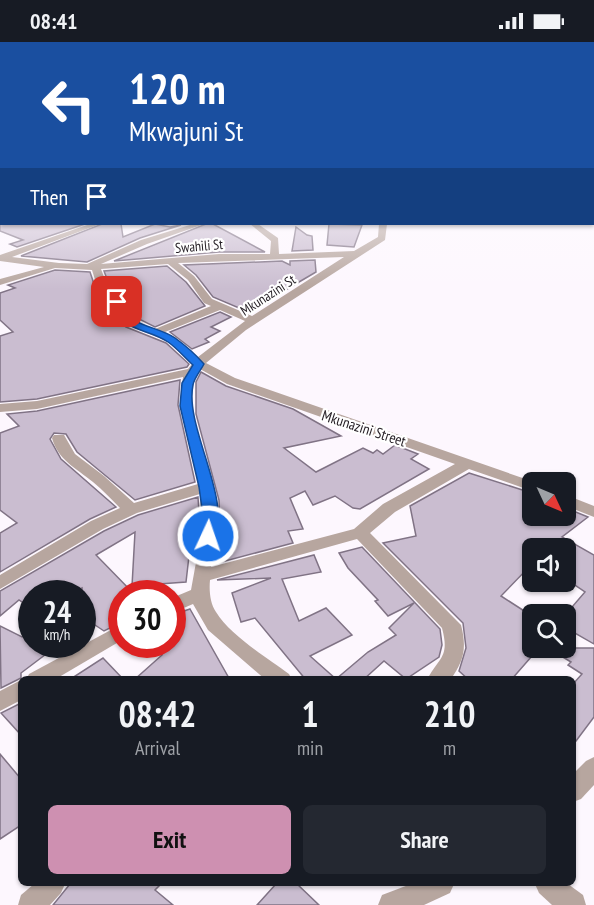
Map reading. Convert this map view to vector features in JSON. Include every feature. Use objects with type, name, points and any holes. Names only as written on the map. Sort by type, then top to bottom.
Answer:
[{"type":"street","points":[[0,258],[92,225]]},
{"type":"street","points":[[91,267],[144,242],[197,225]]},
{"type":"street","points":[[255,225],[275,240],[274,256]]},
{"type":"street","name":"Swahili St","points":[[0,258],[59,266],[91,267],[274,256],[328,256],[356,253],[382,237],[383,225]]},
{"type":"street","points":[[63,226],[74,230]]},
{"type":"street","name":"Mkunazini St","points":[[195,368],[217,346],[356,253]]},
{"type":"street","points":[[171,262],[191,278],[208,301],[254,321]]},
{"type":"street","points":[[0,282],[59,266]]},
{"type":"street","name":"Mkunazini Street","points":[[91,267],[102,286],[117,302],[120,315],[131,323],[171,339],[195,368],[522,482]]},
{"type":"street","points":[[156,332],[218,307]]},
{"type":"street","points":[[0,408],[36,405],[195,368]]},
{"type":"street","points":[[195,368],[187,383],[186,406],[211,516],[200,585],[209,618],[275,676]]},
{"type":"street","points":[[59,438],[69,458],[99,479],[131,509]]},
{"type":"street","points":[[186,596],[200,585],[360,533],[389,508],[468,463]]},
{"type":"street","points":[[0,583],[97,525],[131,509],[206,487]]},
{"type":"street","points":[[576,504],[594,512]]},
{"type":"street","points":[[360,533],[451,625],[458,645],[454,660],[440,676]]},
{"type":"street","points":[[43,676],[108,639]]},
{"type":"street","points":[[0,702],[18,691]]},
{"type":"street","points":[[576,788],[594,768]]},
{"type":"street","points":[[31,905],[49,886]]},
{"type":"street","points":[[392,905],[436,886]]},
{"type":"street","points":[[550,886],[573,905]]},
{"type":"building","points":[[0,225],[82,225],[17,247],[10,244],[23,240],[0,231]]},
{"type":"building","points":[[99,225],[121,225],[123,237],[153,225],[170,227],[181,225],[140,238],[87,262],[21,256]]},
{"type":"building","points":[[204,225],[215,225],[265,252],[219,252],[114,261]]},
{"type":"building","points":[[329,225],[362,225],[354,247],[327,245]]},
{"type":"building","points":[[296,227],[312,236],[313,250],[292,251]]},
{"type":"building","points":[[315,260],[316,272],[265,302],[267,303],[246,311],[213,297],[196,275],[184,265],[282,261],[290,265],[290,261]]},
{"type":"building","points":[[167,266],[186,282],[205,306],[155,327],[127,313],[124,301],[109,284],[104,271]]},
{"type":"building","points":[[55,270],[90,272],[95,287],[110,304],[115,319],[126,327],[166,343],[189,364],[187,367],[37,399],[0,402],[0,336],[13,332],[0,320],[0,293],[15,288],[8,285]]},
{"type":"building","points":[[220,312],[231,317],[211,327],[220,331],[205,339],[209,342],[192,349],[170,332]]},
{"type":"building","points":[[201,372],[226,386],[293,409],[341,436],[284,448],[316,472],[363,448],[373,453],[377,450],[383,454],[395,445],[418,454],[411,459],[429,469],[360,509],[353,508],[335,496],[313,505],[305,491],[290,498],[303,529],[288,531],[293,543],[214,564],[220,529],[219,500],[196,414],[196,382]]},
{"type":"building","points":[[180,380],[178,405],[195,482],[135,500],[77,452],[66,434],[54,433],[50,439],[61,459],[116,507],[90,519],[0,572],[0,533],[17,523],[0,510],[0,433],[19,426],[7,414],[37,411]]},
{"type":"building","points":[[469,473],[522,490],[522,526],[576,526],[576,512],[588,517],[562,537],[564,538],[522,538],[522,574],[501,596],[522,610],[522,658],[530,658],[514,676],[465,676],[459,671],[466,648],[463,623],[383,543],[416,536],[410,506]]},
{"type":"building","points":[[198,497],[200,529],[198,538],[193,521],[186,582],[186,580],[132,580],[135,532],[96,555],[120,580],[108,580],[108,629],[104,631],[96,626],[96,580],[19,580],[104,531],[138,515]]},
{"type":"building","points":[[576,545],[594,555],[594,644],[576,634],[575,604],[585,592],[576,586]]},
{"type":"building","points":[[362,547],[440,629],[442,645],[439,657],[410,676],[402,676],[384,661],[367,676],[340,676],[368,652],[396,635],[389,628],[414,603],[388,616],[375,601],[378,600],[348,568],[339,553]]},
{"type":"building","points":[[314,555],[321,572],[282,579],[299,621],[326,608],[352,635],[310,656],[333,676],[303,676],[255,618],[241,622],[232,593],[271,578],[217,580]]},
{"type":"building","points":[[18,581],[18,601],[0,616],[0,591]]},
{"type":"building","points":[[190,609],[228,676],[138,676],[159,658],[186,658],[186,610]]},
{"type":"building","points":[[0,626],[18,635],[18,658],[41,658],[21,673],[18,680],[1,688]]},
{"type":"building","points":[[576,648],[594,648],[594,717],[576,741],[576,681],[582,674],[568,665],[571,662],[564,658],[576,658]]},
{"type":"building","points":[[103,658],[120,676],[75,676]]},
{"type":"building","points":[[18,704],[18,732],[1,713]]},
{"type":"building","points":[[0,754],[18,775],[18,827],[0,839]]},
{"type":"building","points":[[68,886],[159,886],[155,890],[173,905],[53,905]]},
{"type":"building","points":[[274,886],[299,886],[319,905],[257,905]]},
{"type":"route","points":[[117,302],[120,315],[131,323],[171,339],[199,364],[187,383],[186,406],[211,516],[208,536]]}]
